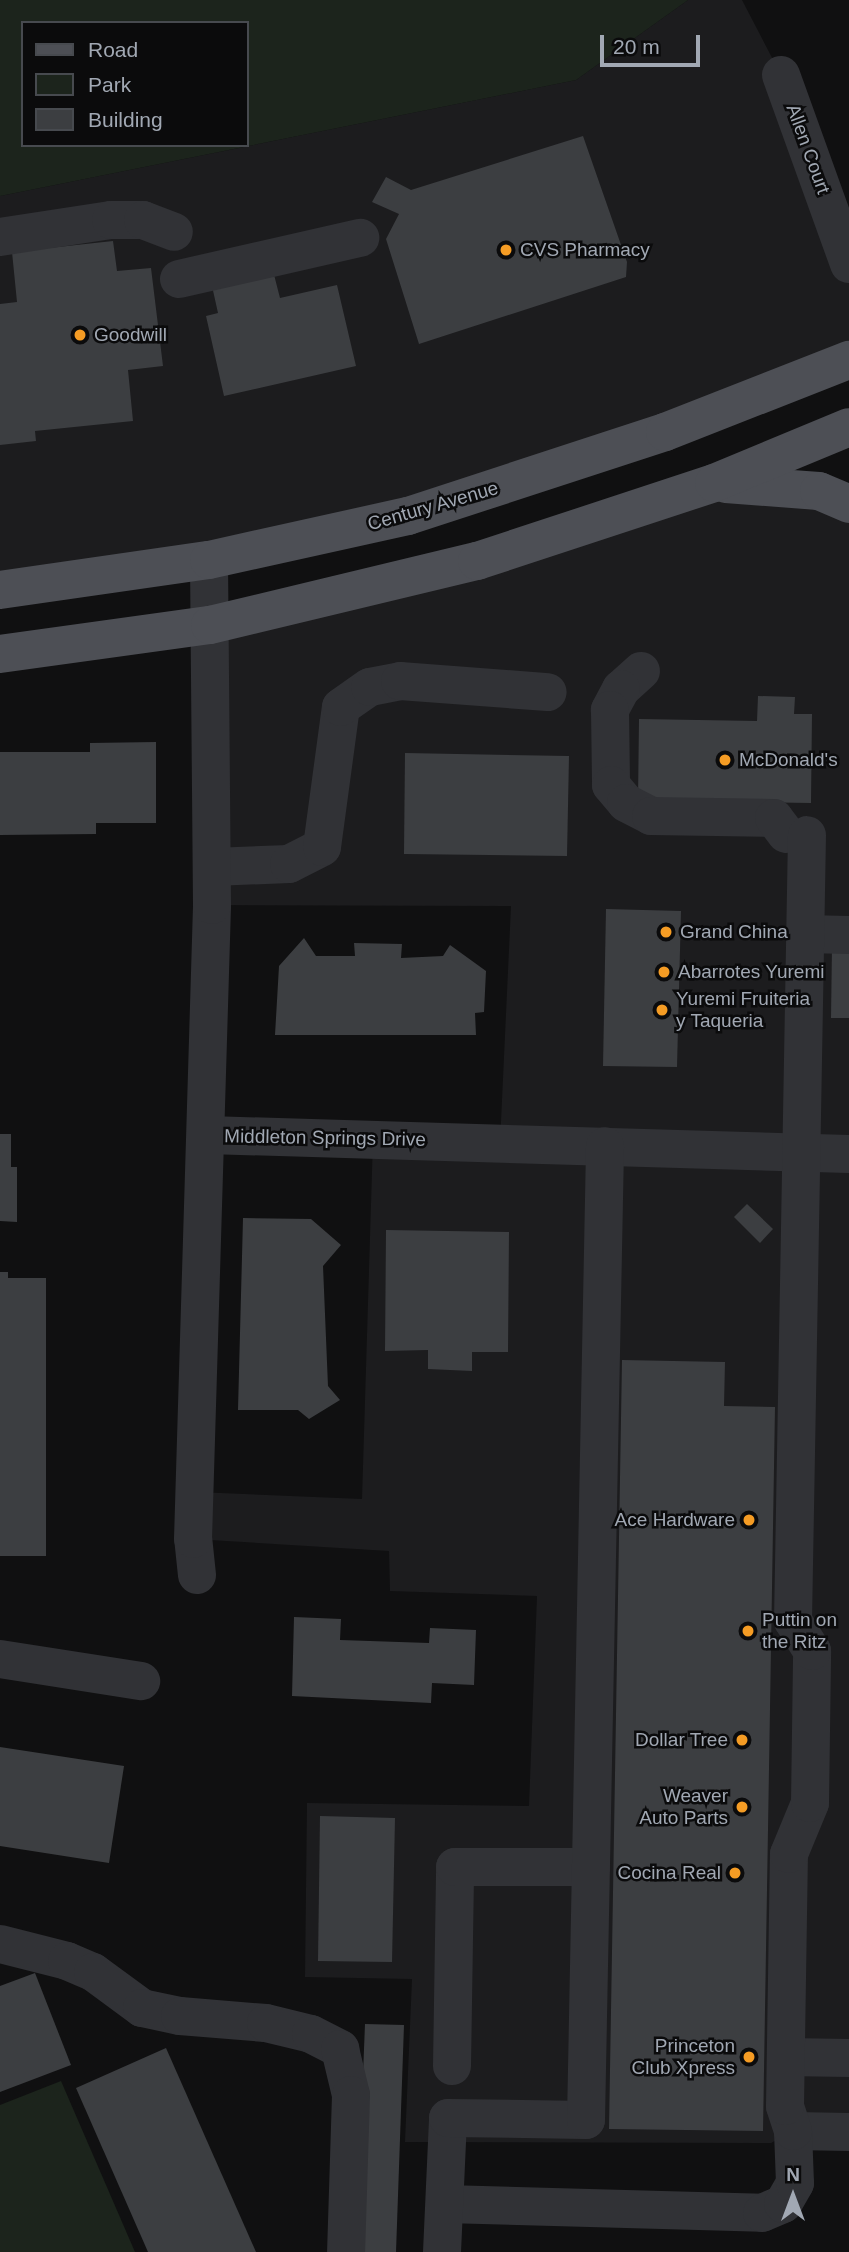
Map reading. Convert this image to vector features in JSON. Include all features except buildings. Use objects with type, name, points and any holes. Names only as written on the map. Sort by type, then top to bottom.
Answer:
[{"type":"main road","name":"Century Avenue","points":[[0,590],[209,560],[408,516],[540,476],[849,360]]},
{"type":"main road","points":[[0,654],[210,625],[477,561],[714,483],[849,427]]},
{"type":"main road","points":[[714,483],[819,491],[849,504]]},
{"type":"street","name":"Allen Court","points":[[781,75],[849,264]]},
{"type":"street","points":[[0,237],[111,220],[143,220],[174,232]]},
{"type":"street","points":[[179,279],[360,238]]},
{"type":"street","name":"Middleton Springs Drive","points":[[209,560],[212,867],[208,1135],[849,1154]]},
{"type":"street","points":[[446,2204],[762,2213],[783,2204],[795,2183],[793,2131],[785,2106],[789,1853],[810,1803],[812,1651],[793,1621],[804,934],[796,834],[774,818],[651,816],[626,803],[611,785],[610,709],[621,689],[641,671]]},
{"type":"street","points":[[212,867],[289,864],[322,847],[341,707],[370,687],[400,681],[548,692]]},
{"type":"street","points":[[804,934],[849,935]]},
{"type":"street","points":[[197,1575],[193,1539],[208,1135]]},
{"type":"street","points":[[442,2252],[448,2118],[586,2120],[605,1146]]},
{"type":"street","points":[[0,1659],[142,1681]]},
{"type":"street","points":[[452,2066],[455,1867],[591,1867]]},
{"type":"street","points":[[0,1944],[67,1961],[93,1972],[142,2008],[180,2017],[266,2022],[312,2034],[340,2049],[351,2095],[346,2252]]},
{"type":"street","points":[[786,2057],[849,2058]]},
{"type":"street","points":[[793,2131],[849,2132]]},
{"type":"shaded area","points":[[688,0],[742,0],[781,75],[849,264],[849,360],[540,476],[0,590],[0,196],[576,80]]},
{"type":"shaded area","points":[[714,483],[849,504],[849,2132],[793,2131],[771,2143],[405,2142],[412,1979],[305,1977],[307,1803],[529,1806],[537,1596],[390,1591],[389,1551],[193,1539],[196,1492],[362,1499],[373,1139],[500,1143],[511,906],[212,905],[210,625]]},
{"type":"green space","points":[[0,0],[688,0],[576,80],[248,146],[248,21],[21,21],[21,147],[243,147],[0,196]]},
{"type":"green space","points":[[61,2081],[135,2252],[0,2252],[0,2105]]},
{"type":"place","name":"CVS Pharmacy","points":[[506,250]]},
{"type":"place","name":"Goodwill","points":[[80,335]]},
{"type":"place","name":"McDonald's","points":[[725,760]]},
{"type":"place","name":"Grand China","points":[[666,932]]},
{"type":"place","name":"Abarrotes Yuremi","points":[[664,972]]},
{"type":"place","name":"Yuremi Fruiteria y Taqueria","points":[[662,1010]]},
{"type":"place","name":"Ace Hardware","points":[[749,1520]]},
{"type":"place","name":"Puttin on the Ritz","points":[[748,1631]]},
{"type":"place","name":"Dollar Tree","points":[[742,1740]]},
{"type":"place","name":"Weaver Auto Parts","points":[[742,1807]]},
{"type":"place","name":"Cocina Real","points":[[735,1873]]},
{"type":"place","name":"Princeton Club Xpress","points":[[749,2057]]}]
